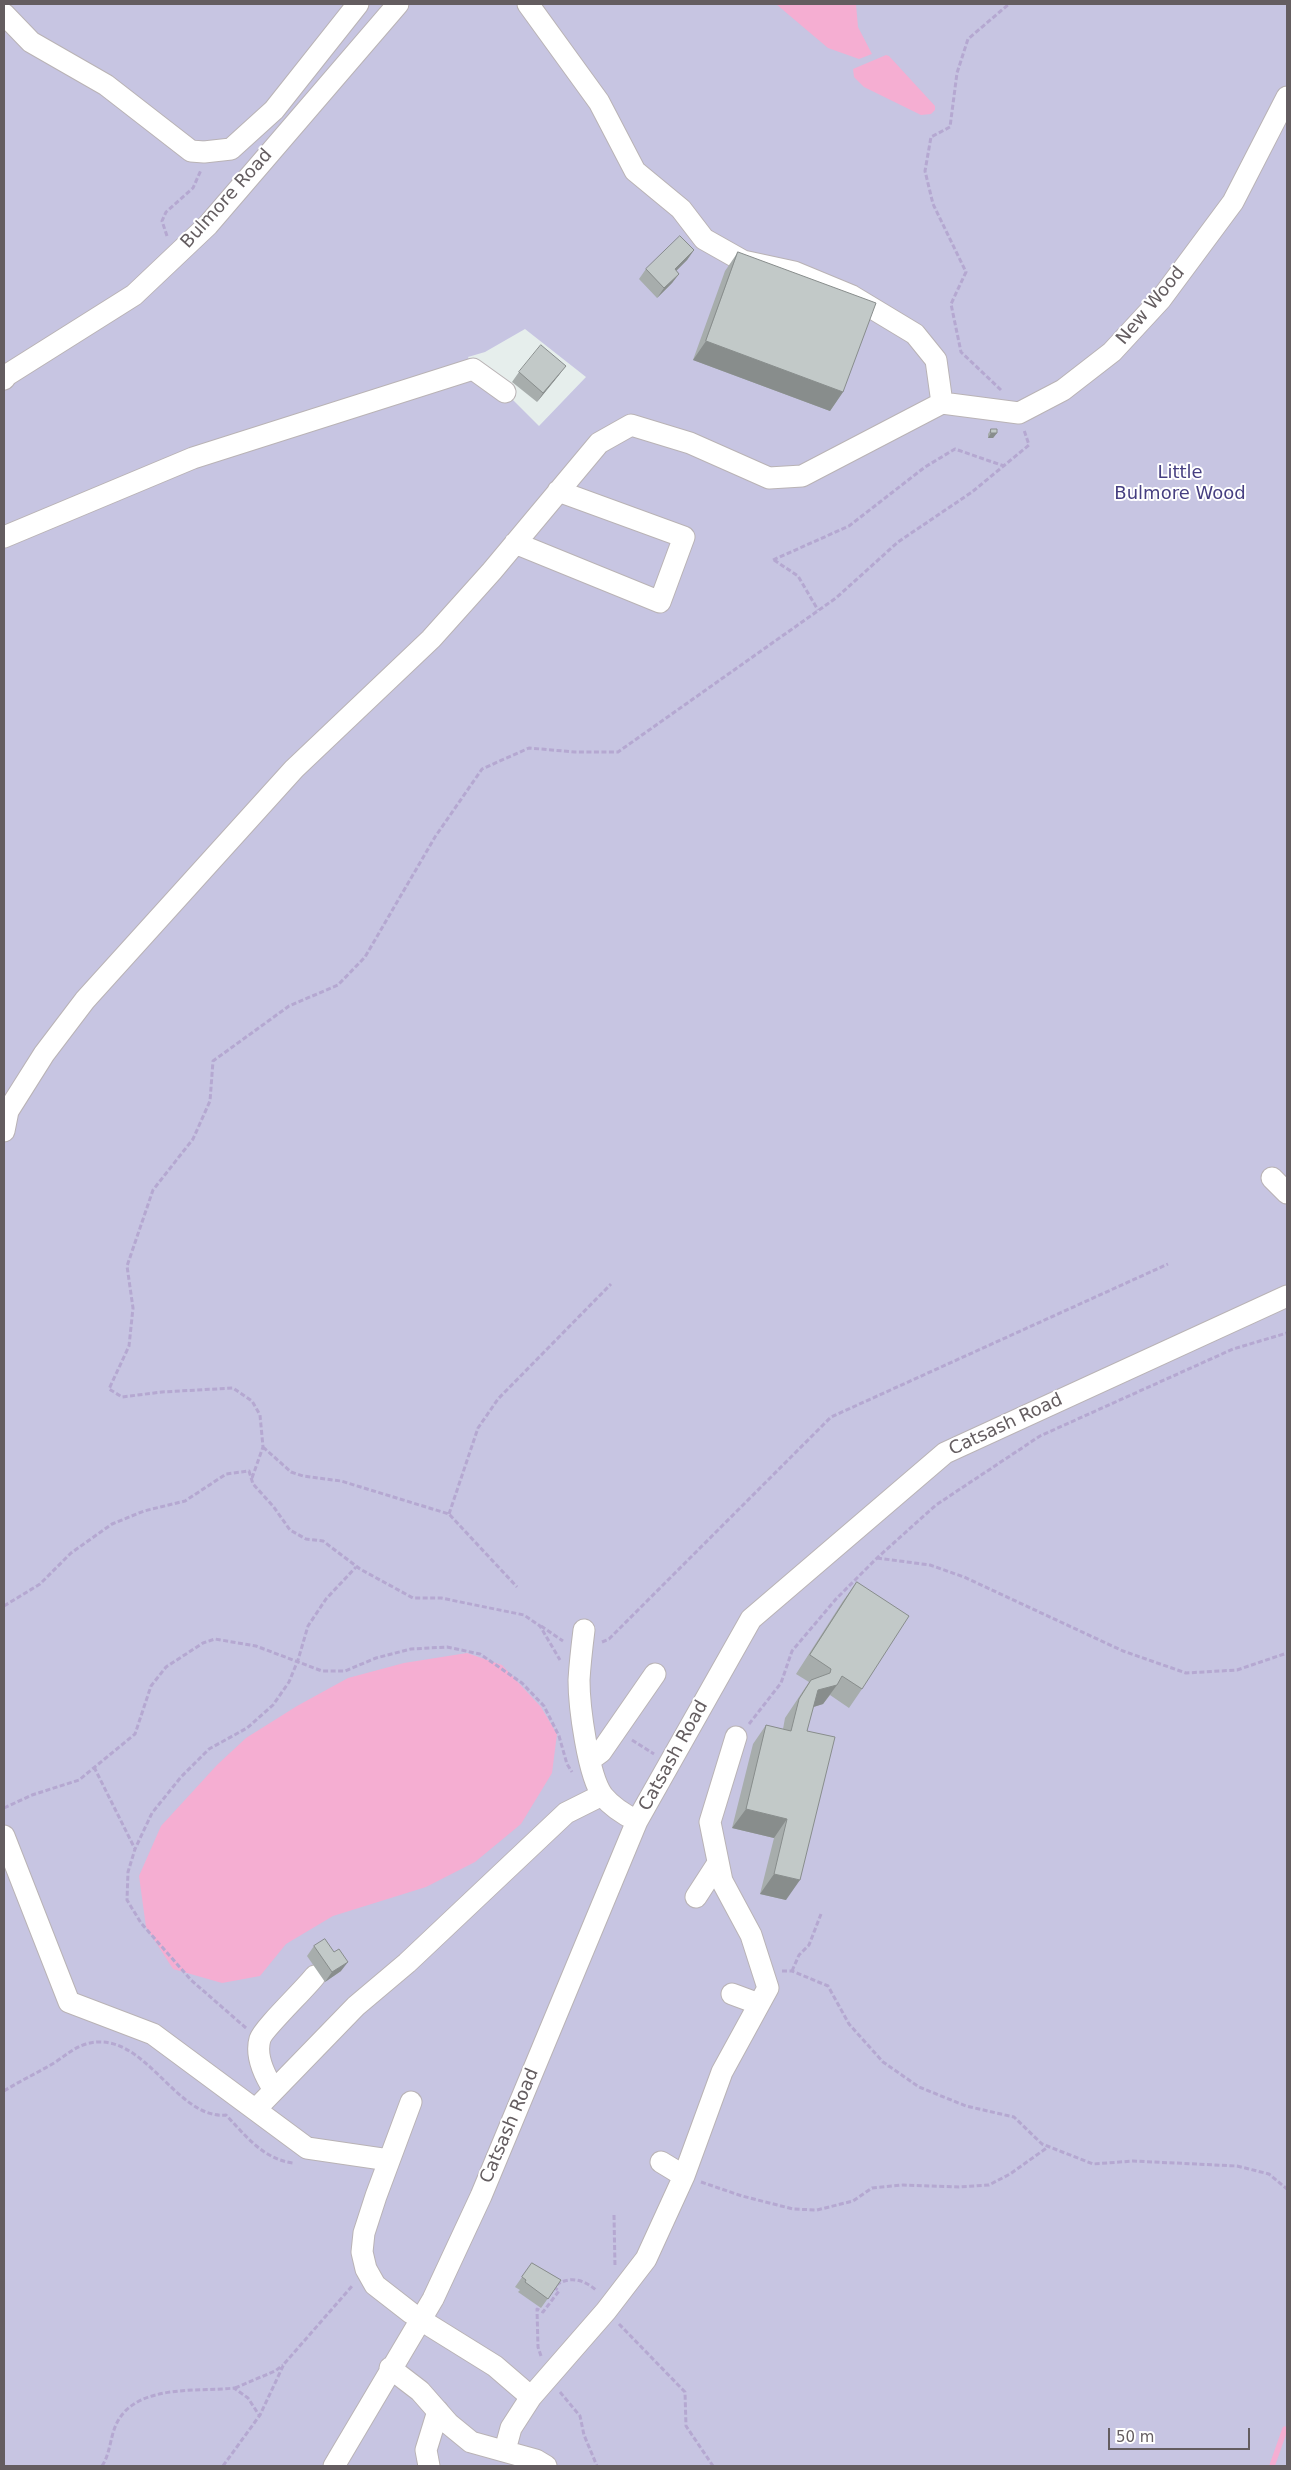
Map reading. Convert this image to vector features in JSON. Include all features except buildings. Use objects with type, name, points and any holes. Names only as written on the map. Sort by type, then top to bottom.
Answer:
[{"type":"street","points":[[4,14],[31,42],[106,85],[191,150],[204,152],[231,149],[274,110],[358,4]]},
{"type":"street","name":"Bulmore Road","points":[[4,379],[7,375],[134,295],[208,225],[398,4]]},
{"type":"street","points":[[528,4],[599,102],[635,170],[681,209],[704,239],[743,261],[794,272],[852,296],[915,334],[936,360],[942,403]]},
{"type":"street","name":"New Wood","points":[[1019,414],[1063,390],[1112,352],[1161,299],[1233,202],[1287,97]]},
{"type":"street","points":[[4,537],[193,458],[473,369],[505,392]]},
{"type":"street","points":[[4,1131],[8,1111],[44,1054],[85,1000],[294,769],[431,639],[515,543],[598,443],[631,425],[690,443],[769,478],[802,476],[942,403],[1019,414]]},
{"type":"street","points":[[515,543],[660,602],[684,537],[558,491]]},
{"type":"street","points":[[1272,1178],[1287,1193]]},
{"type":"street","name":"Catsash Road","points":[[334,2466],[390,2368],[433,2299],[481,2196],[637,1822],[751,1619],[944,1453],[1287,1296]]},
{"type":"street","points":[[583,1637],[579,1681],[591,1766],[602,1795],[619,1811],[637,1822]]},
{"type":"street","points":[[591,1766],[655,1674]]},
{"type":"street","points":[[505,2450],[511,2428],[531,2397],[609,2307],[646,2260],[684,2176],[722,2072],[768,1988],[751,1935],[722,1881],[710,1822],[736,1737]]},
{"type":"street","points":[[256,2109],[356,2006],[407,1963],[566,1813],[602,1795]]},
{"type":"street","points":[[4,1836],[69,2002],[153,2034],[307,2148],[388,2160]]},
{"type":"street","points":[[696,1897],[718,1863]]},
{"type":"street","points":[[274,2090],[264,2074],[259,2055],[260,2039],[315,1976]]},
{"type":"street","points":[[732,1994],[759,2004]]},
{"type":"street","points":[[411,2102],[388,2160],[364,2233],[362,2252],[366,2269],[376,2285],[411,2312]]},
{"type":"street","points":[[661,2162],[684,2176]]},
{"type":"street","points":[[429,2325],[495,2366],[531,2397]]},
{"type":"street","points":[[390,2368],[420,2391],[471,2442],[505,2450],[536,2460],[546,2466]]},
{"type":"street","points":[[426,2465],[426,2450],[438,2411]]},
{"type":"path","points":[[252,1478],[263,1447],[260,1415],[252,1401],[233,1388],[162,1392],[122,1397],[109,1389],[129,1346],[133,1308],[127,1266],[153,1190],[193,1139],[210,1101],[212,1061],[289,1006],[338,985],[365,957],[435,837],[482,769],[528,748],[575,752],[618,752],[836,598],[898,542],[972,492],[1029,445],[1019,414],[997,386],[961,352],[951,304],[966,272],[933,204],[925,171],[931,137],[950,127],[957,73],[968,39],[1009,4]]},
{"type":"path","points":[[177,254],[169,241],[162,221],[166,212],[193,188],[200,173],[204,152]]},
{"type":"path","points":[[818,610],[798,576],[773,560],[849,526],[925,466],[955,449],[1004,466]]},
{"type":"path","points":[[4,1606],[40,1584],[71,1553],[112,1524],[144,1511],[185,1501],[226,1474],[249,1472],[253,1484],[273,1506],[290,1530],[306,1539],[323,1541],[356,1567],[413,1598],[441,1598],[524,1615],[565,1642],[583,1637],[595,1647],[609,1638],[831,1417],[1168,1264]]},
{"type":"path","points":[[449,1514],[478,1428],[498,1399],[611,1284]]},
{"type":"path","points":[[736,1737],[758,1715],[781,1683],[792,1651],[836,1598],[876,1558],[936,1506],[1040,1436],[1233,1349],[1287,1333]]},
{"type":"path","points":[[263,1447],[291,1472],[303,1476],[341,1481],[352,1486],[449,1514],[517,1587]]},
{"type":"path","points":[[876,1558],[930,1564],[964,1577],[1123,1651],[1186,1672],[1237,1670],[1287,1653]]},
{"type":"path","points":[[260,2039],[191,1980],[141,1923],[127,1900],[128,1872],[135,1849],[152,1813],[181,1777],[209,1749],[247,1728],[273,1705],[289,1682],[308,1626],[326,1600],[356,1567]]},
{"type":"path","points":[[540,1626],[559,1657],[561,1666]]},
{"type":"path","points":[[4,1808],[32,1795],[79,1780],[135,1734],[151,1686],[166,1667],[203,1643],[215,1640],[256,1646],[298,1660],[322,1671],[345,1671],[376,1658],[412,1649],[447,1647],[480,1654],[522,1683],[544,1706],[559,1736],[570,1772],[591,1766]]},
{"type":"path","points":[[616,1730],[670,1763]]},
{"type":"path","points":[[94,1768],[135,1849]]},
{"type":"path","points":[[821,1914],[809,1945],[799,1954],[792,1971],[828,1986],[849,2024],[883,2062],[919,2087],[966,2106],[1014,2117],[1042,2144],[1093,2164],[1133,2161],[1237,2166],[1269,2174],[1287,2189]]},
{"type":"path","points":[[4,2091],[54,2063],[70,2051],[88,2044],[110,2043],[128,2050],[162,2076],[182,2096],[204,2110],[216,2116],[226,2115],[265,2154],[280,2161],[297,2163]]},
{"type":"path","points":[[684,2176],[742,2196],[793,2209],[817,2210],[853,2201],[872,2188],[903,2185],[959,2187],[990,2185],[1010,2174],[1048,2147]]},
{"type":"path","points":[[614,2215],[614,2270]]},
{"type":"path","points":[[102,2466],[119,2420],[127,2409],[142,2400],[162,2394],[234,2388],[275,2371],[284,2364],[366,2269]]},
{"type":"path","points":[[598,2466],[584,2435],[580,2416],[548,2377],[538,2347],[537,2309],[543,2312],[559,2291],[554,2287],[560,2282],[575,2279],[589,2284],[684,2392],[686,2426],[713,2466]]},
{"type":"path","points":[[223,2466],[260,2415],[284,2364]]},
{"type":"path","points":[[234,2388],[248,2398],[260,2415]]},
{"type":"green space","name":"Little Bulmore Wood","points":[[4,4],[1287,4],[1287,2466],[4,2466]],"holes":[[[525,329],[586,377],[539,426],[505,392],[473,369],[468,357],[485,352]]]},
{"type":"shaded area","points":[[776,4],[856,4],[858,27],[872,54],[859,59],[828,48]]},
{"type":"shaded area","points":[[886,55],[935,106],[935,110],[931,114],[921,115],[864,87],[854,77],[853,69]]},
{"type":"shaded area","points":[[467,1653],[502,1665],[541,1707],[557,1734],[552,1773],[521,1824],[475,1862],[426,1887],[333,1916],[286,1944],[260,1976],[222,1983],[173,1969],[146,1927],[139,1876],[161,1826],[217,1765],[246,1738],[297,1706],[348,1678],[404,1663]]},
{"type":"waterway","points":[[1272,2466],[1285,2429]]}]
